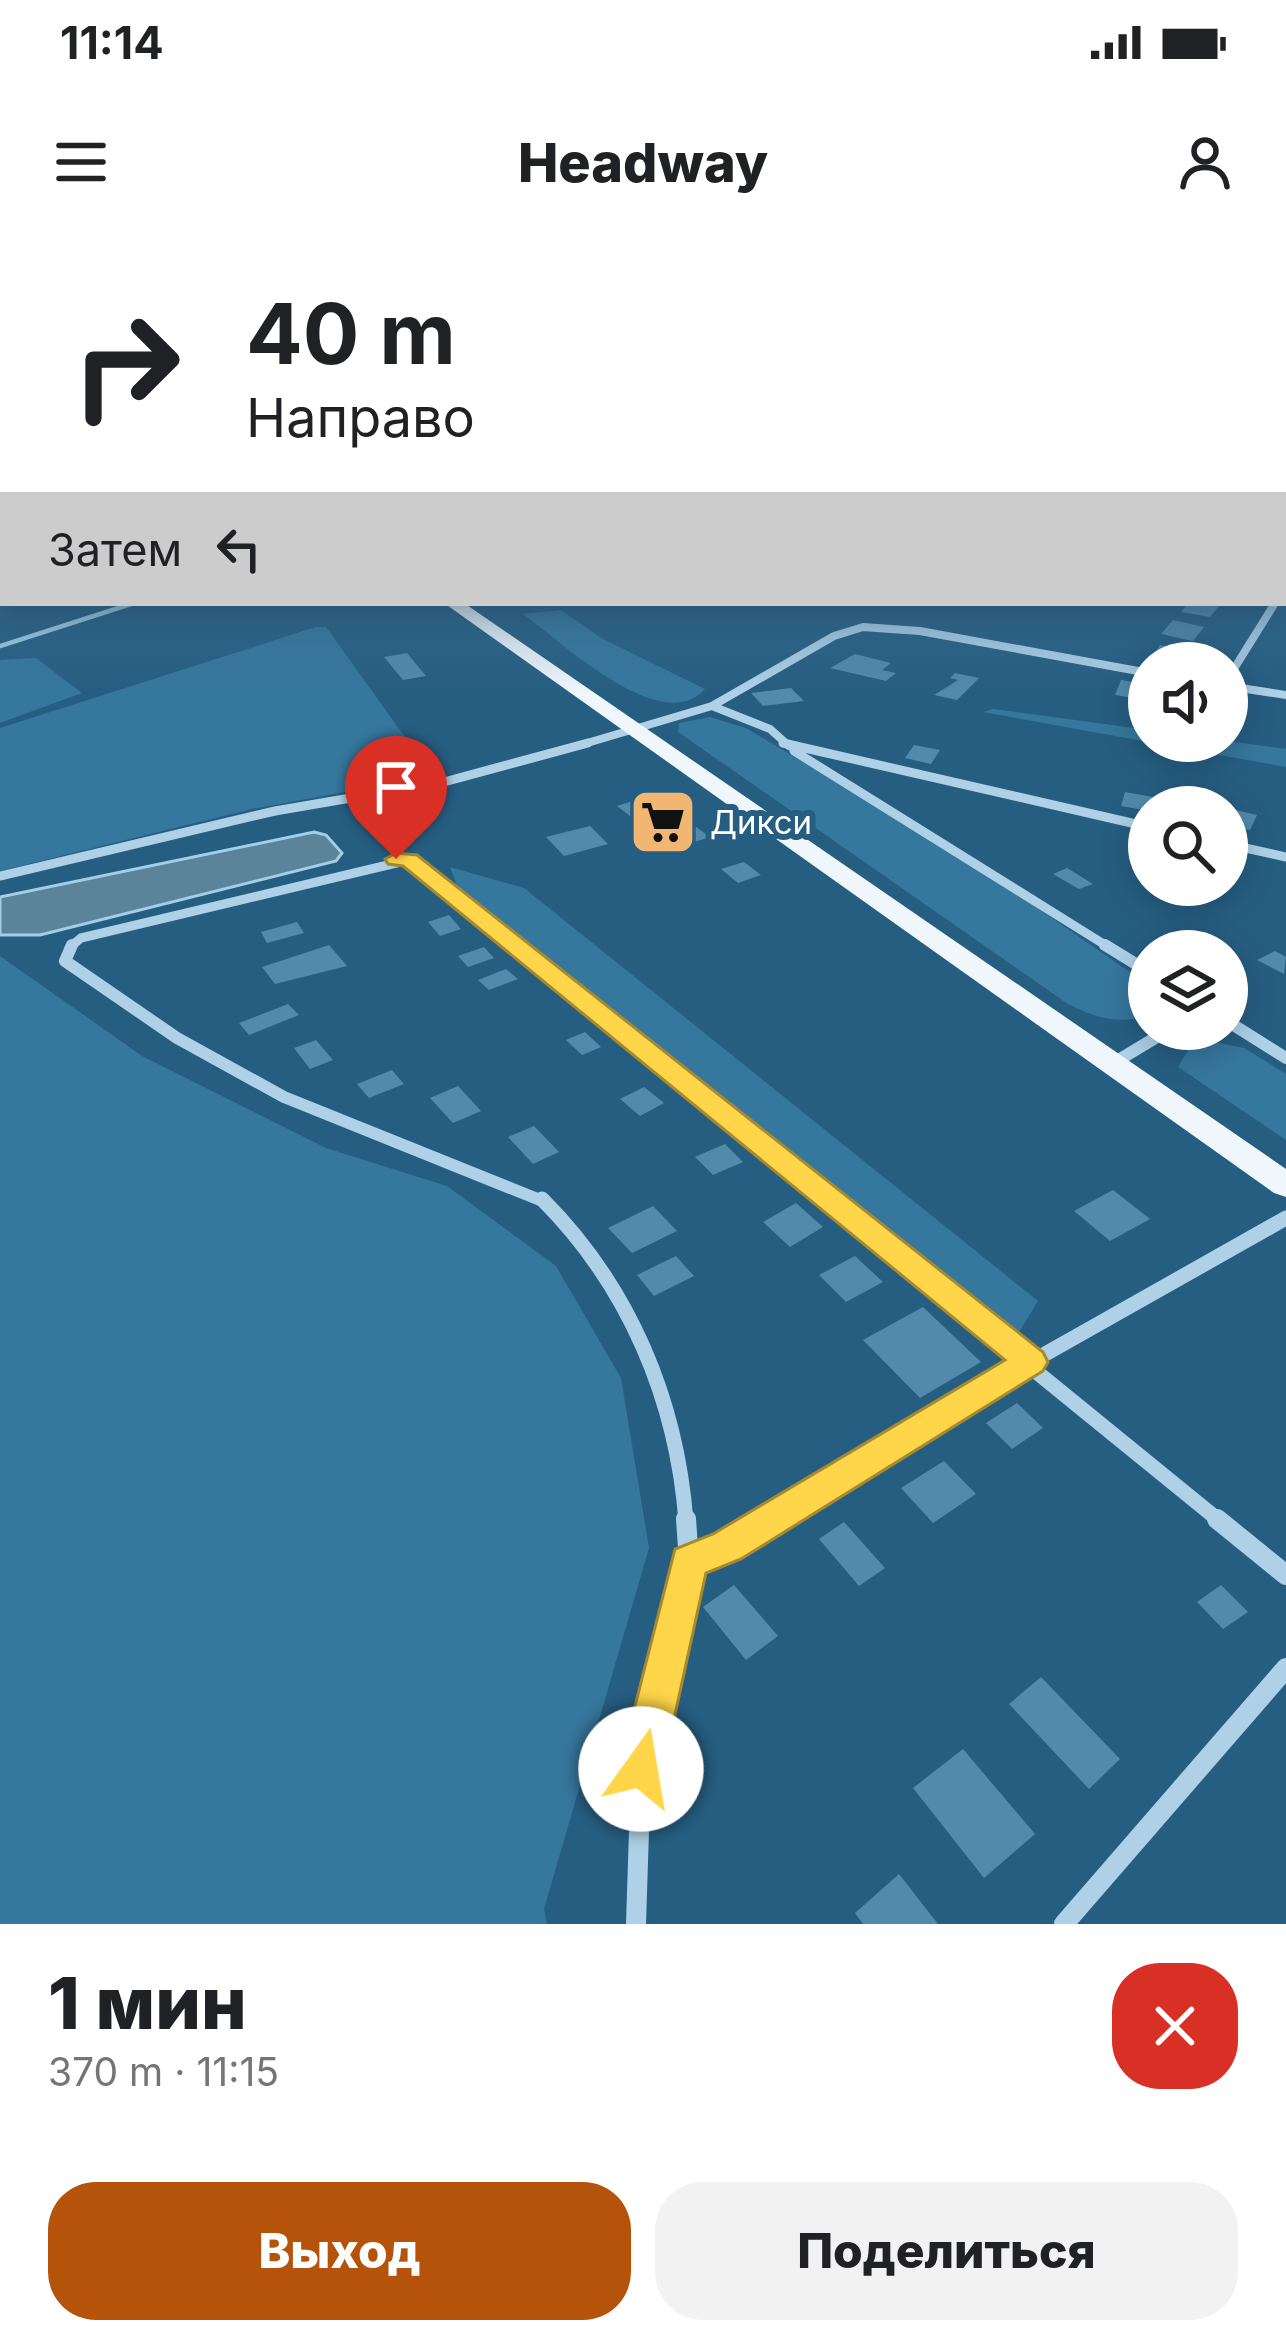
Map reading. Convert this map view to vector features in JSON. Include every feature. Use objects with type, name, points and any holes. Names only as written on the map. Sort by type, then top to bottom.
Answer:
[{"type":"main road","points":[[457,606],[1286,1185]]},
{"type":"street","points":[[1248,648],[1273,606]]},
{"type":"street","points":[[0,876],[192,828],[444,782],[635,730],[712,706],[834,636],[862,627],[920,631],[1128,669]]},
{"type":"street","points":[[1248,687],[1286,695]]},
{"type":"street","points":[[712,706],[770,729],[785,745],[1128,960]]},
{"type":"street","points":[[785,745],[1128,821]]},
{"type":"street","points":[[1248,849],[1286,857]]},
{"type":"street","points":[[636,1924],[641,1769],[689,1562],[682,1471],[651,1356],[580,1236],[541,1198],[284,1097],[177,1038],[65,961],[69,947],[81,938],[409,860],[1286,1575]]},
{"type":"street","points":[[1248,1034],[1286,1058]]},
{"type":"street","points":[[1111,1065],[1136,1050]]},
{"type":"street","points":[[689,1562],[727,1546],[1030,1362],[1286,1217]]},
{"type":"street","points":[[1064,1924],[1286,1668]]},
{"type":"shaded area","points":[[561,610],[601,638],[705,689],[686,701],[664,702],[639,694],[586,663],[523,614]]},
{"type":"shaded area","points":[[326,627],[428,769],[426,777],[252,809],[0,871],[0,728]]},
{"type":"shaded area","points":[[36,658],[82,693],[0,723],[0,660]]},
{"type":"shaded area","points":[[993,709],[1128,727],[1128,738],[983,712]]},
{"type":"shaded area","points":[[710,717],[746,728],[977,866],[1128,971],[1128,1019],[1106,1018],[1068,1004],[678,732],[679,723]]},
{"type":"shaded area","points":[[1248,744],[1286,749],[1286,767],[1248,760]]},
{"type":"shaded area","points":[[314,832],[326,835],[342,853],[336,861],[40,935],[0,935],[0,897]]},
{"type":"shaded area","points":[[450,867],[524,888],[1038,1301],[1016,1337],[458,888]]},
{"type":"shaded area","points":[[0,956],[142,1056],[326,1148],[447,1186],[556,1266],[621,1378],[649,1548],[544,1909],[547,1924],[0,1924]]},
{"type":"shaded area","points":[[1188,1050],[1247,1050],[1286,1074],[1286,1140],[1178,1067]]},
{"type":"building","points":[[1186,606],[1219,606],[1210,617],[1181,612]]},
{"type":"building","points":[[1173,620],[1204,627],[1193,641],[1161,634]]},
{"type":"building","points":[[407,653],[426,676],[403,680],[384,657]]},
{"type":"building","points":[[855,654],[891,663],[882,670],[896,673],[886,681],[830,668]]},
{"type":"building","points":[[955,673],[979,678],[957,700],[934,695],[958,680],[950,678]]},
{"type":"building","points":[[1121,680],[1128,681],[1128,697],[1115,695]]},
{"type":"building","points":[[791,688],[804,701],[763,706],[751,693]]},
{"type":"building","points":[[914,745],[940,750],[931,764],[905,758]]},
{"type":"building","name":"Дикси","points":[[652,795],[710,837],[673,849],[617,806]]},
{"type":"building","points":[[1248,813],[1257,815],[1248,830]]},
{"type":"building","points":[[590,826],[608,844],[564,856],[546,837]]},
{"type":"building","points":[[744,862],[761,875],[738,883],[721,869]]},
{"type":"building","points":[[1067,868],[1093,884],[1079,889],[1053,874]]},
{"type":"building","points":[[449,915],[461,929],[440,936],[428,922]]},
{"type":"building","points":[[297,922],[304,933],[267,943],[261,932]]},
{"type":"building","points":[[329,945],[347,966],[275,984],[262,967]]},
{"type":"building","points":[[484,947],[494,958],[468,967],[458,956]]},
{"type":"building","points":[[1275,951],[1286,957],[1284,974],[1257,960]]},
{"type":"building","points":[[506,969],[518,979],[489,990],[478,980]]},
{"type":"building","points":[[288,1004],[299,1015],[249,1035],[239,1023]]},
{"type":"building","points":[[585,1032],[601,1047],[582,1055],[566,1040]]},
{"type":"building","points":[[316,1040],[333,1060],[310,1069],[294,1048]]},
{"type":"building","points":[[392,1070],[404,1084],[369,1098],[357,1084]]},
{"type":"building","points":[[458,1086],[481,1111],[453,1123],[430,1098]]},
{"type":"building","points":[[644,1087],[664,1103],[640,1116],[620,1099]]},
{"type":"building","points":[[534,1126],[559,1152],[533,1164],[508,1137]]},
{"type":"building","points":[[725,1144],[743,1162],[713,1175],[695,1157]]},
{"type":"building","points":[[1113,1190],[1150,1219],[1110,1241],[1074,1211]]},
{"type":"building","points":[[796,1203],[823,1227],[790,1247],[763,1222]]},
{"type":"building","points":[[653,1206],[677,1231],[632,1253],[608,1228]]},
{"type":"building","points":[[676,1256],[694,1276],[654,1296],[637,1275]]},
{"type":"building","points":[[855,1256],[883,1282],[846,1302],[819,1275]]},
{"type":"building","points":[[923,1307],[981,1362],[920,1398],[863,1340]]},
{"type":"building","points":[[1017,1403],[1043,1428],[1012,1449],[986,1423]]},
{"type":"building","points":[[944,1461],[976,1494],[933,1523],[901,1488]]},
{"type":"building","points":[[844,1522],[885,1568],[859,1586],[819,1539]]},
{"type":"building","points":[[734,1585],[778,1636],[746,1660],[703,1607]]},
{"type":"building","points":[[1221,1585],[1248,1612],[1223,1629],[1197,1602]]},
{"type":"building","points":[[1041,1677],[1120,1759],[1089,1789],[1009,1704]]},
{"type":"building","points":[[963,1749],[1035,1834],[984,1878],[913,1788]]},
{"type":"building","points":[[899,1874],[938,1924],[863,1924],[855,1913]]},
{"type":"waterway","points":[[0,646],[125,606]]},
{"type":"place","name":"Дикси","points":[[663,822]]},
{"type":"route","points":[[396,859],[409,860],[1030,1362],[727,1546],[689,1562],[641,1769]]}]
